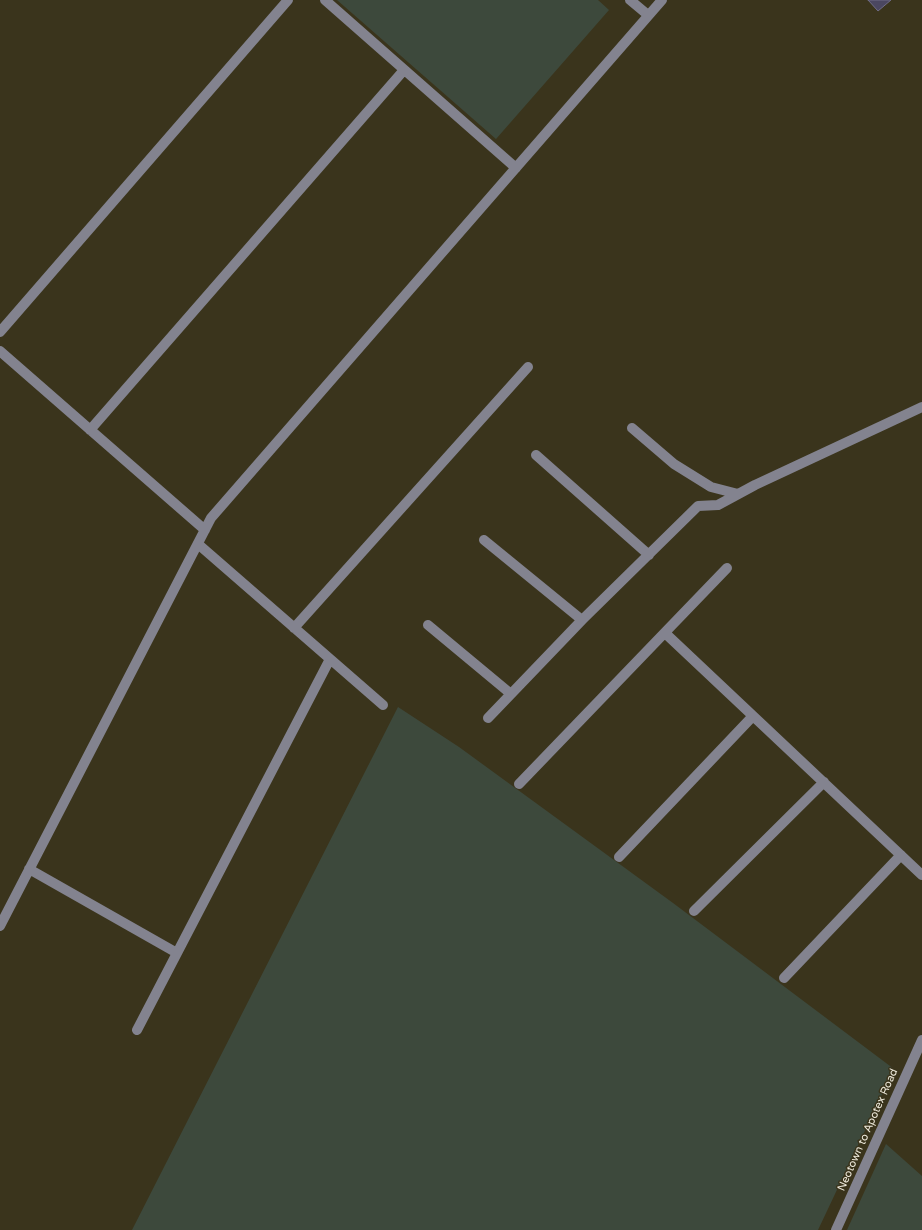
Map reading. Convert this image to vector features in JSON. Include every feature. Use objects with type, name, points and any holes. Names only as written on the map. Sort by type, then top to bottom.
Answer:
[{"type":"street","points":[[0,332],[288,0]]},
{"type":"street","points":[[325,0],[516,168]]},
{"type":"street","points":[[630,0],[648,16]]},
{"type":"street","points":[[0,926],[211,518],[662,0]]},
{"type":"street","points":[[90,430],[404,70]]},
{"type":"street","points":[[0,351],[205,530]]},
{"type":"street","points":[[294,628],[528,367]]},
{"type":"street","points":[[488,718],[582,620],[698,506],[718,505],[756,485],[922,407]]},
{"type":"street","points":[[632,428],[674,464],[711,487],[738,494]]},
{"type":"street","points":[[536,455],[649,555]]},
{"type":"street","points":[[484,540],[582,620]]},
{"type":"street","points":[[198,544],[383,705]]},
{"type":"street","points":[[519,784],[728,568]]},
{"type":"street","points":[[428,625],[511,694]]},
{"type":"street","points":[[665,633],[922,875]]},
{"type":"street","points":[[137,1030],[330,659]]},
{"type":"street","points":[[619,857],[753,716]]},
{"type":"street","points":[[694,911],[824,782]]},
{"type":"street","points":[[784,978],[901,855]]},
{"type":"street","points":[[29,869],[177,953]]},
{"type":"street","name":"Neotown to Apotex Road","points":[[836,1230],[922,1040]]},
{"type":"green space","points":[[337,0],[598,0],[609,10],[496,139]]},
{"type":"green space","points":[[398,707],[459,747],[673,903],[894,1069],[818,1230],[132,1230]]},
{"type":"green space","points":[[886,1144],[922,1176],[922,1230],[847,1230]]},
{"type":"building","points":[[868,0],[891,0],[878,11]]}]
